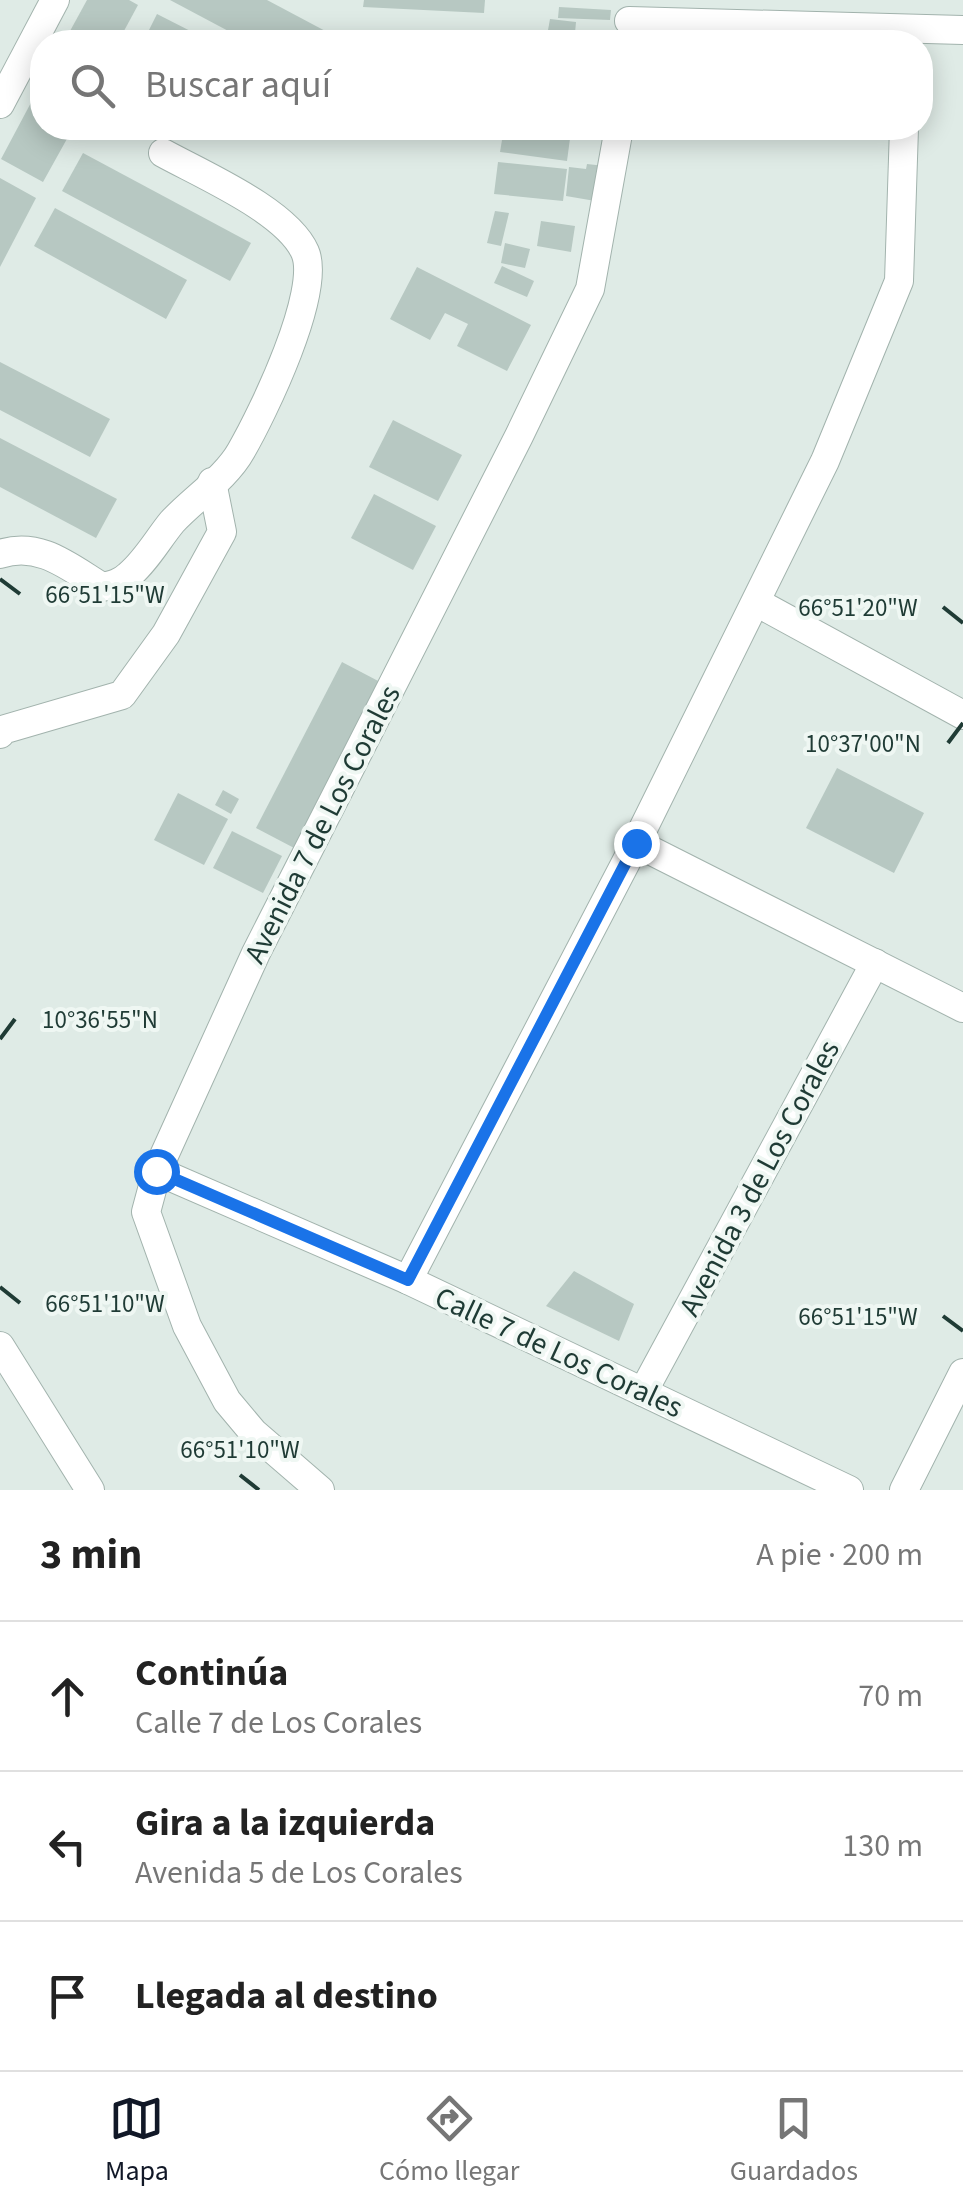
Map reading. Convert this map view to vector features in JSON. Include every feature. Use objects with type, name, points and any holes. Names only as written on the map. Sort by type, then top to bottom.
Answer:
[{"type":"street","points":[[39,30],[55,0]]},
{"type":"street","points":[[629,21],[808,30]]},
{"type":"street","points":[[933,33],[963,30]]},
{"type":"street","points":[[0,104],[30,47]]},
{"type":"street","name":"Avenida 7 de Los Corales","points":[[320,1490],[253,1432],[227,1401],[187,1326],[146,1212],[156,1171],[256,953],[590,289],[617,140]]},
{"type":"street","points":[[408,1280],[636,843],[825,461],[898,281],[904,140]]},
{"type":"street","points":[[0,554],[18,548],[49,554],[102,587],[131,574],[172,522],[240,454],[303,316],[310,275],[306,254],[294,233],[276,216],[163,153]]},
{"type":"street","points":[[0,734],[2,730],[122,694],[166,634],[222,532],[212,482]]},
{"type":"street","points":[[756,602],[963,715]]},
{"type":"street","points":[[636,843],[963,1008]]},
{"type":"street","name":"Avenida 3 de Los Corales","points":[[643,1392],[875,963]]},
{"type":"street","name":"Calle 7 de Los Corales","points":[[156,1171],[408,1280],[849,1490]]},
{"type":"street","points":[[0,1346],[90,1490]]},
{"type":"street","points":[[904,1490],[963,1374]]},
{"type":"building","points":[[87,0],[129,0],[138,5],[124,30],[71,30]]},
{"type":"building","points":[[170,0],[267,0],[323,30],[226,30]]},
{"type":"building","points":[[364,0],[485,0],[484,13],[363,7]]},
{"type":"building","points":[[559,7],[611,10],[610,20],[558,18]]},
{"type":"building","points":[[157,14],[188,30],[149,30]]},
{"type":"building","points":[[550,19],[576,22],[575,30],[548,30]]},
{"type":"building","points":[[30,105],[30,140],[66,140],[43,182],[1,159]]},
{"type":"building","points":[[502,140],[570,140],[567,161],[500,152]]},
{"type":"building","points":[[83,153],[251,243],[230,281],[62,191]]},
{"type":"building","points":[[498,162],[567,169],[563,201],[494,194]]},
{"type":"building","points":[[587,164],[605,166],[601,202],[566,196],[569,167],[586,169]]},
{"type":"building","points":[[0,178],[36,198],[0,267]]},
{"type":"building","points":[[55,208],[187,280],[166,319],[34,246]]},
{"type":"building","points":[[495,211],[509,213],[501,246],[487,243]]},
{"type":"building","points":[[541,221],[575,226],[571,252],[537,246]]},
{"type":"building","points":[[505,243],[530,249],[525,268],[501,263]]},
{"type":"building","points":[[502,266],[534,281],[527,297],[494,283]]},
{"type":"building","points":[[417,267],[531,325],[507,371],[457,346],[468,324],[445,313],[430,340],[390,319]]},
{"type":"building","points":[[0,362],[110,419],[90,457],[0,410]]},
{"type":"building","points":[[393,420],[462,455],[438,501],[369,467]]},
{"type":"building","points":[[0,438],[117,499],[96,538],[0,487]]},
{"type":"building","points":[[374,494],[436,526],[413,570],[351,538]]},
{"type":"building","points":[[342,662],[382,683],[296,849],[256,828]]},
{"type":"building","points":[[837,768],[924,813],[894,873],[806,828]]},
{"type":"building","points":[[223,790],[239,799],[231,814],[215,805]]},
{"type":"building","points":[[178,793],[228,819],[204,865],[154,840]]},
{"type":"building","points":[[232,831],[282,856],[263,893],[213,868]]},
{"type":"building","points":[[574,1271],[634,1304],[619,1341],[546,1306]]},
{"type":"route","points":[[156,1171],[408,1280],[636,843]]}]
